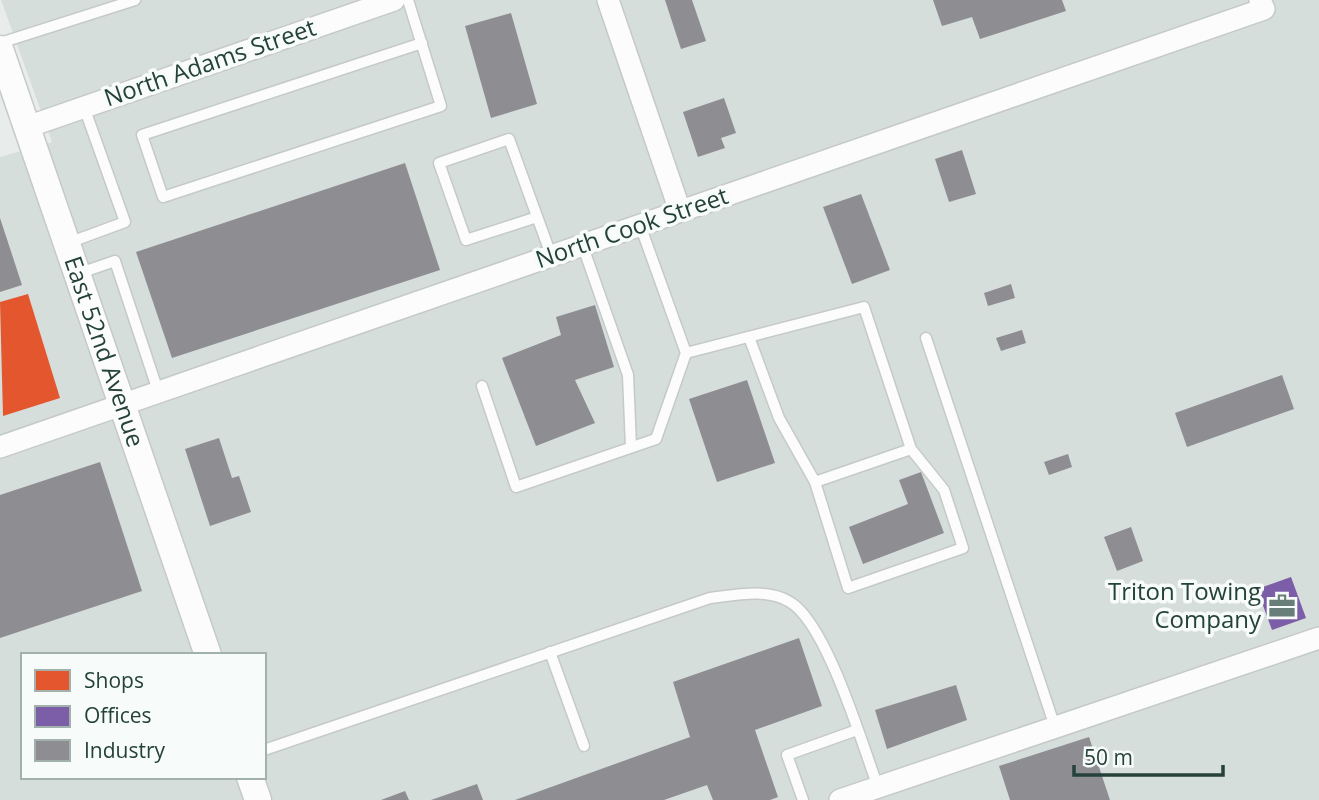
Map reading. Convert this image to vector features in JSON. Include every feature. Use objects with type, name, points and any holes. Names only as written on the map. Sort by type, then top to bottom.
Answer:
[{"type":"street","points":[[608,0],[680,211]]},
{"type":"street","name":"North Adams Street","points":[[27,127],[388,1]]},
{"type":"street","name":"North Cook Street","points":[[0,447],[1262,5]]},
{"type":"street","name":"East 52nd Avenue","points":[[0,49],[207,653]]},
{"type":"street","points":[[840,800],[881,793],[1055,727],[1319,638]]},
{"type":"street","points":[[251,779],[258,800]]},
{"type":"lane","points":[[0,43],[135,0]]},
{"type":"lane","points":[[408,0],[422,43],[442,106],[163,197],[142,135],[422,43]]},
{"type":"lane","points":[[66,243],[125,222],[84,107]]},
{"type":"lane","points":[[537,216],[466,240],[439,163],[509,139],[537,216],[551,255]]},
{"type":"lane","points":[[482,386],[516,487],[656,439],[685,353],[640,225]]},
{"type":"lane","points":[[582,244],[628,375],[631,447]]},
{"type":"lane","points":[[77,274],[115,261],[158,391]]},
{"type":"lane","points":[[685,353],[864,307],[911,449],[944,490],[963,548],[848,588],[815,482],[779,418],[750,337]]},
{"type":"lane","points":[[926,338],[1055,727]]},
{"type":"lane","points":[[815,482],[911,449]]},
{"type":"lane","points":[[266,749],[710,598],[761,593],[791,602],[821,636],[881,793]]},
{"type":"lane","points":[[550,652],[584,746]]},
{"type":"lane","points":[[803,800],[787,755],[857,730]]},
{"type":"shaded area","points":[[1,0],[1319,0],[1319,800],[0,800],[0,157],[52,142]]},
{"type":"building: Shops","points":[[28,294],[60,398],[3,416],[0,302]]},
{"type":"building: Offices","points":[[1291,577],[1306,618],[1272,630],[1257,589]]},
{"type":"building: Industry","points":[[665,0],[692,0],[706,41],[681,49]]},
{"type":"building: Industry","points":[[933,0],[1062,0],[1066,11],[980,39],[972,17],[942,26]]},
{"type":"building: Industry","points":[[511,13],[537,104],[491,118],[465,26]]},
{"type":"building: Industry","points":[[724,98],[736,133],[721,138],[725,148],[698,157],[683,112]]},
{"type":"building: Industry","points":[[962,150],[976,194],[949,202],[935,159]]},
{"type":"building: Industry","points":[[405,163],[440,270],[172,358],[136,252]]},
{"type":"building: Industry","points":[[861,194],[890,270],[852,284],[823,207]]},
{"type":"building: Industry","points":[[0,218],[22,285],[0,292]]},
{"type":"building: Industry","points":[[1011,284],[1015,298],[988,306],[984,293]]},
{"type":"building: Industry","points":[[595,305],[614,367],[575,380],[595,423],[536,446],[502,358],[561,335],[556,317]]},
{"type":"building: Industry","points":[[1022,330],[1026,343],[1001,351],[996,338]]},
{"type":"building: Industry","points":[[1282,375],[1294,409],[1187,447],[1175,413]]},
{"type":"building: Industry","points":[[747,380],[775,463],[717,482],[689,399]]},
{"type":"building: Industry","points":[[219,438],[232,478],[239,476],[251,512],[210,526],[185,449]]},
{"type":"building: Industry","points":[[1068,454],[1072,467],[1049,475],[1044,462]]},
{"type":"building: Industry","points":[[100,462],[142,591],[0,638],[0,495]]},
{"type":"building: Industry","points":[[921,472],[944,533],[863,564],[849,527],[908,504],[899,480]]},
{"type":"building: Industry","points":[[1131,527],[1143,561],[1117,571],[1104,537]]},
{"type":"building: Industry","points":[[799,638],[822,706],[755,730],[778,797],[770,800],[713,800],[707,785],[664,800],[515,800],[690,737],[673,682]]},
{"type":"building: Industry","points":[[956,685],[967,720],[887,749],[875,710]]},
{"type":"building: Industry","points":[[1089,737],[1110,800],[1010,800],[999,766]]},
{"type":"building: Industry","points":[[477,784],[483,800],[431,800]]},
{"type":"building: Industry","points":[[405,791],[409,800],[381,800]]},
{"type":"place","name":"Triton Towing Company","points":[[1282,606]]}]
